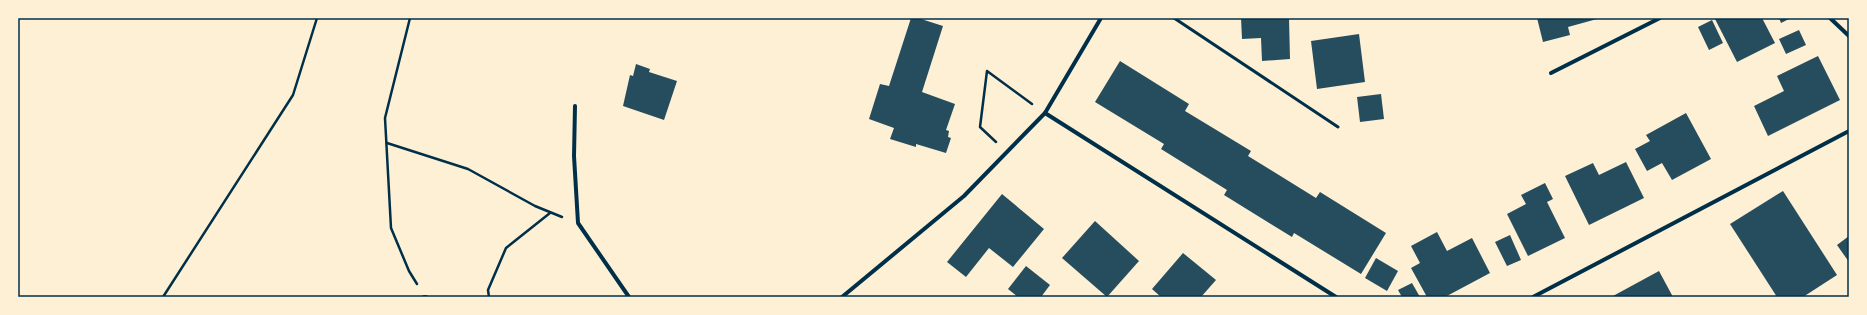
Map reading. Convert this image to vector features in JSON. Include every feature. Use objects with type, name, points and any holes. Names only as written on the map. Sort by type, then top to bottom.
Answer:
[{"type":"street","points":[[842,297],[964,196],[1045,113],[1101,18]]},
{"type":"street","points":[[1551,73],[1660,18]]},
{"type":"street","points":[[1830,18],[1849,36]]},
{"type":"street","points":[[575,106],[574,156],[578,223],[629,297]]},
{"type":"street","points":[[1045,113],[1336,297]]},
{"type":"street","points":[[1533,297],[1849,131]]},
{"type":"lane","points":[[1174,18],[1338,127]]},
{"type":"path","points":[[163,297],[293,95],[317,18]]},
{"type":"path","points":[[410,18],[385,118],[386,143],[391,228],[409,271],[425,297]]},
{"type":"path","points":[[1006,153],[980,126],[987,71],[1045,113]]},
{"type":"path","points":[[386,143],[468,169],[535,206],[578,223]]},
{"type":"path","points":[[489,297],[488,290],[506,248],[551,213]]},
{"type":"building","points":[[911,18],[918,18],[943,26],[922,92],[955,104],[946,130],[949,131],[948,137],[951,138],[946,153],[916,144],[916,147],[890,139],[894,128],[869,119],[880,84],[889,86]]},
{"type":"building","points":[[1241,18],[1289,18],[1290,59],[1262,61],[1261,38],[1242,39]]},
{"type":"building","points":[[1537,18],[1597,19],[1568,27],[1570,35],[1543,42]]},
{"type":"building","points":[[1762,18],[1775,43],[1737,62],[1715,19]]},
{"type":"building","points":[[1779,18],[1791,18],[1781,23]]},
{"type":"building","points":[[1712,20],[1723,43],[1709,50],[1698,27]]},
{"type":"building","points":[[1799,30],[1806,45],[1786,54],[1779,39]]},
{"type":"building","points":[[1359,34],[1365,82],[1317,89],[1311,41]]},
{"type":"building","points":[[1818,56],[1840,100],[1768,136],[1754,106],[1784,91],[1777,76]]},
{"type":"building","points":[[1120,61],[1189,104],[1185,111],[1251,151],[1248,156],[1316,198],[1320,192],[1386,233],[1361,274],[1294,233],[1292,237],[1224,195],[1227,190],[1161,149],[1164,144],[1095,102]]},
{"type":"building","points":[[636,64],[650,69],[649,72],[677,81],[664,120],[623,106],[630,75],[633,76]]},
{"type":"building","points":[[1381,94],[1384,119],[1360,122],[1357,97]]},
{"type":"building","points":[[1686,113],[1711,159],[1672,180],[1662,163],[1647,171],[1635,149],[1650,141],[1646,135]]},
{"type":"building","points":[[1626,162],[1644,198],[1589,225],[1565,176],[1593,163],[1599,175]]},
{"type":"building","points":[[1545,183],[1553,199],[1547,202],[1565,238],[1528,256],[1507,214],[1526,204],[1521,195]]},
{"type":"building","points":[[1783,191],[1837,275],[1803,297],[1777,297],[1730,224]]},
{"type":"building","points":[[1002,194],[1044,229],[1013,267],[989,248],[966,277],[947,262]]},
{"type":"building","points":[[1095,221],[1139,261],[1107,297],[1062,258]]},
{"type":"building","points":[[1437,232],[1447,251],[1472,238],[1490,273],[1445,297],[1427,297],[1411,268],[1420,263],[1411,246]]},
{"type":"building","points":[[1510,235],[1521,260],[1507,266],[1495,242]]},
{"type":"building","points":[[1849,236],[1849,262],[1837,245]]},
{"type":"building","points":[[1183,253],[1216,280],[1201,297],[1161,297],[1152,289]]},
{"type":"building","points":[[1376,258],[1398,271],[1387,291],[1365,278]]},
{"type":"building","points":[[1026,266],[1050,285],[1041,297],[1018,297],[1008,289]]},
{"type":"building","points":[[1659,271],[1673,297],[1613,297],[1613,296]]},
{"type":"building","points":[[1412,283],[1420,297],[1402,297],[1398,290]]}]
